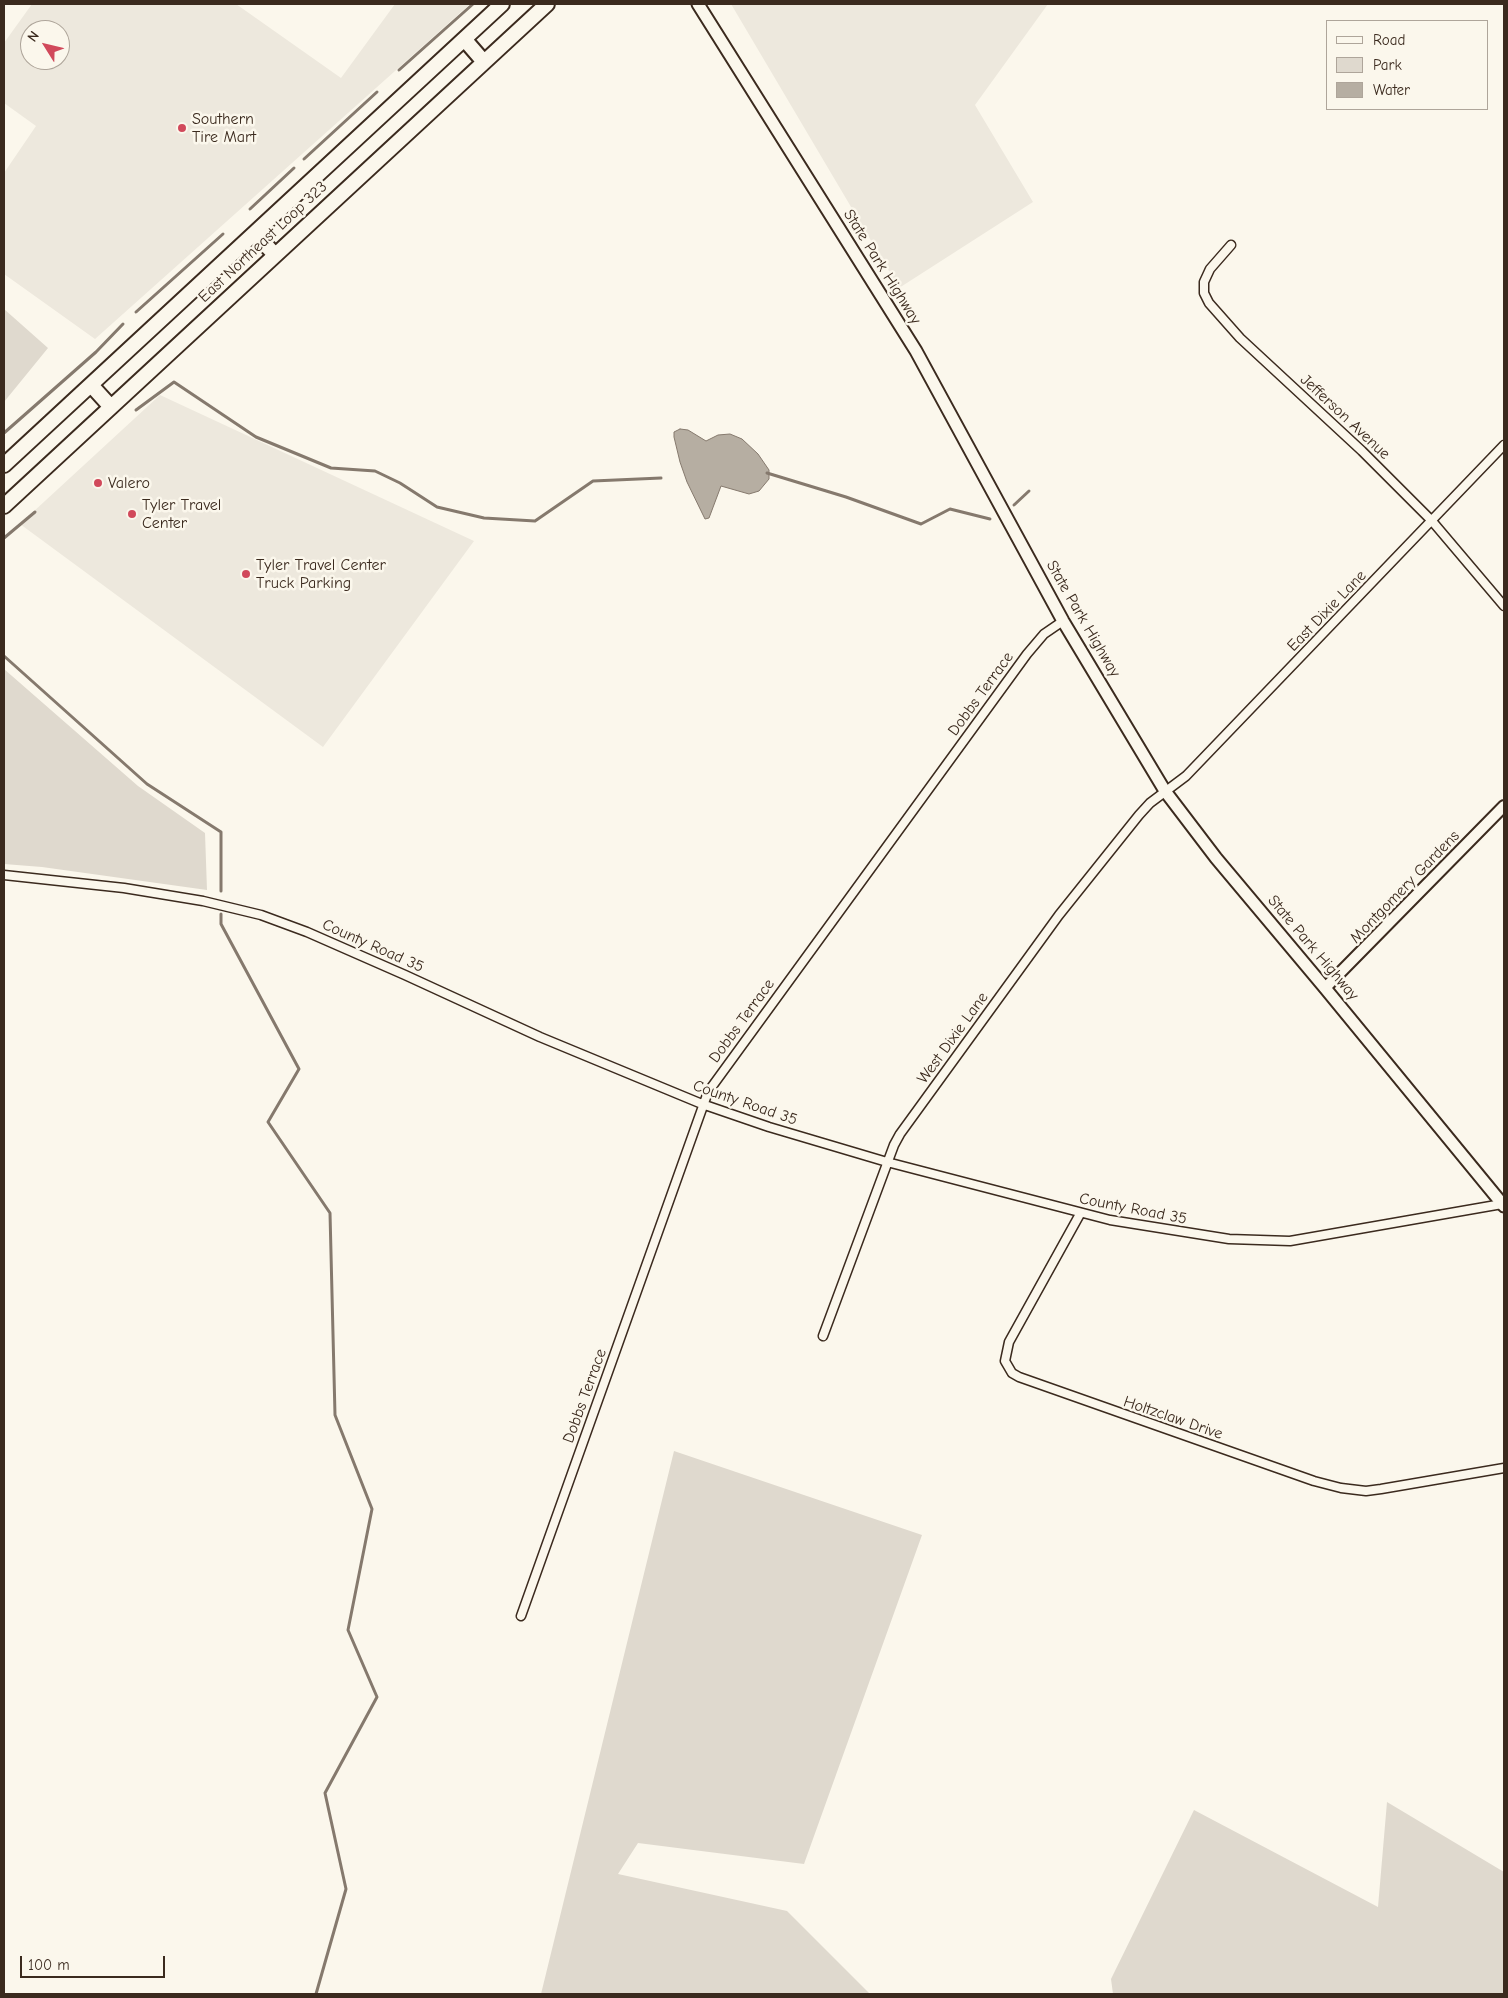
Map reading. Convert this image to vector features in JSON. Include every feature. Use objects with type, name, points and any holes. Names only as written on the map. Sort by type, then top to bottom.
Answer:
[{"type":"highway","name":"East Northeast Loop 323","points":[[4,465],[502,4]]},
{"type":"highway","name":"East Northeast Loop 323","points":[[4,506],[547,4]]},
{"type":"highway","points":[[465,40],[484,62]]},
{"type":"highway","points":[[255,233],[275,254]]},
{"type":"highway","points":[[91,385],[111,407]]},
{"type":"main road","name":"State Park Highway","points":[[698,4],[916,351],[1063,621],[1165,792],[1216,858],[1326,988],[1503,1205]]},
{"type":"street","name":"Jefferson Avenue","points":[[1231,245],[1210,269],[1204,282],[1204,293],[1209,303],[1240,338],[1362,451],[1432,521],[1504,606]]},
{"type":"street","name":"East Dixie Lane","points":[[1165,792],[1186,776],[1504,445]]},
{"type":"street","name":"Dobbs Terrace","points":[[521,1616],[672,1194],[702,1104],[715,1082],[1027,654],[1044,634],[1063,621]]},
{"type":"street","name":"West Dixie Lane","points":[[824,1336],[887,1162],[900,1134],[1059,915],[1139,814],[1165,792]]},
{"type":"street","name":"Montgomery Gardens","points":[[1326,988],[1503,810]]},
{"type":"street","name":"County Road 35","points":[[4,875],[124,888],[204,901],[261,915],[307,932],[547,1040],[702,1104],[769,1127],[887,1162],[1080,1214],[1132,1225],[1229,1239],[1282,1241],[1310,1238],[1503,1205]]},
{"type":"street","name":"Holtzclaw Drive","points":[[1080,1214],[1009,1342],[1005,1361],[1012,1373],[1304,1478],[1341,1488],[1366,1491],[1504,1468]]},
{"type":"shaded area","points":[[32,4],[236,4],[341,78],[395,4],[470,4],[95,339],[4,274],[4,173],[36,126],[4,103],[4,43],[20,21],[20,70],[70,70],[70,20],[21,20]]},
{"type":"shaded area","points":[[731,4],[1048,4],[975,105],[1033,202],[899,288]]},
{"type":"shaded area","name":"Tyler Travel Center","points":[[160,395],[474,541],[323,747],[20,524]]},
{"type":"green space","points":[[4,309],[48,348],[4,402]]},
{"type":"green space","points":[[4,669],[138,786],[205,833],[207,890],[42,867],[4,864]]},
{"type":"green space","points":[[674,1451],[922,1535],[804,1864],[638,1843],[618,1874],[787,1911],[870,1994],[541,1994]]},
{"type":"green space","points":[[1387,1802],[1504,1872],[1504,1994],[1113,1994],[1111,1979],[1194,1810],[1378,1907]]},
{"type":"water","points":[[680,429],[688,430],[706,441],[718,435],[730,434],[742,439],[758,454],[769,470],[769,479],[759,491],[749,494],[721,486],[709,518],[705,519],[687,482],[680,462],[674,432]]},
{"type":"waterway","points":[[399,70],[473,4]]},
{"type":"waterway","points":[[304,159],[377,92]]},
{"type":"waterway","points":[[250,209],[294,168]]},
{"type":"waterway","points":[[136,312],[223,234]]},
{"type":"waterway","points":[[4,433],[96,352],[123,324]]},
{"type":"waterway","points":[[136,410],[174,382],[256,437],[331,468],[375,471],[400,483],[437,507],[484,518],[535,521],[593,481],[661,478]]},
{"type":"waterway","points":[[767,473],[846,497],[921,524],[950,509],[990,519]]},
{"type":"waterway","points":[[1014,505],[1029,491]]},
{"type":"waterway","points":[[4,538],[35,512]]},
{"type":"waterway","points":[[4,656],[147,784],[221,832],[221,891]]},
{"type":"waterway","points":[[221,914],[221,924],[299,1069],[268,1122],[330,1213],[335,1415],[372,1509],[348,1630],[377,1697],[325,1793],[346,1889],[316,1994]]},
{"type":"place","name":"Southern Tire Mart","points":[[182,128]]},
{"type":"place","name":"Valero","points":[[98,483]]},
{"type":"place","name":"Tyler Travel Center","points":[[132,514]]},
{"type":"place","name":"Tyler Travel Center Truck Parking","points":[[246,574]]}]
